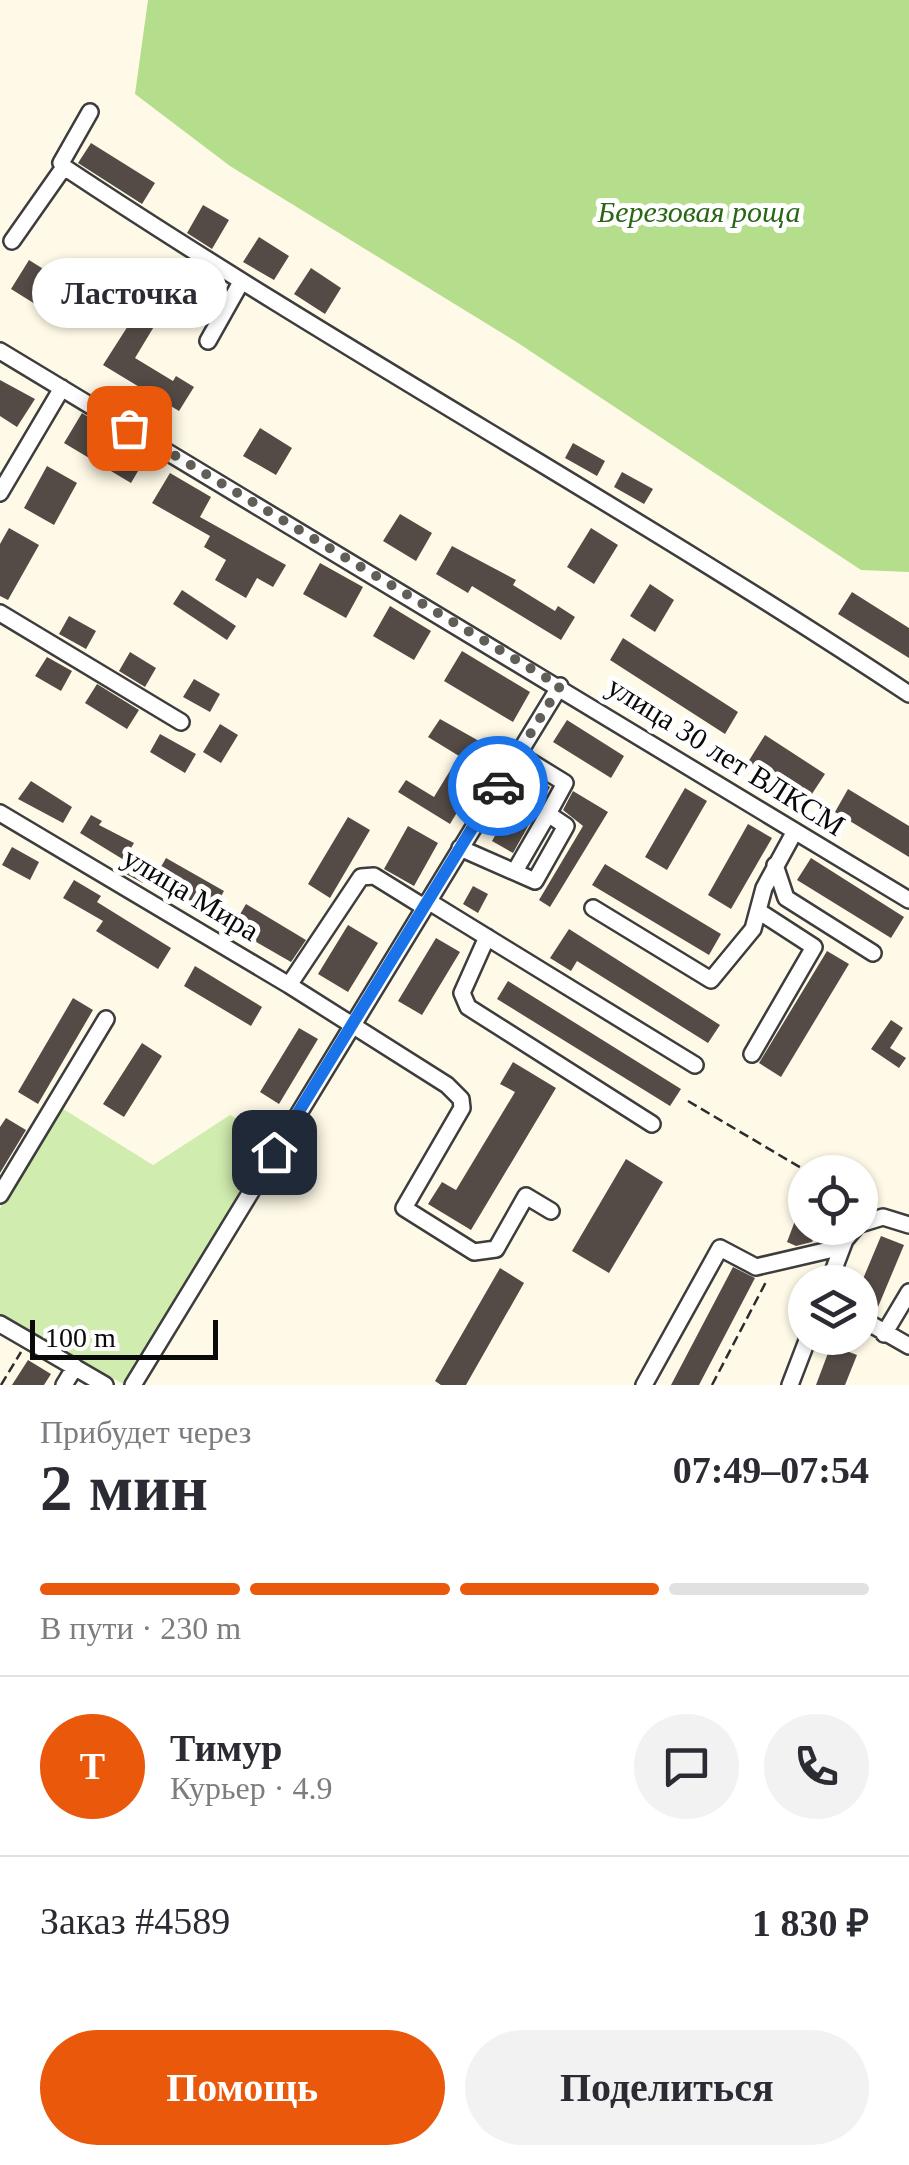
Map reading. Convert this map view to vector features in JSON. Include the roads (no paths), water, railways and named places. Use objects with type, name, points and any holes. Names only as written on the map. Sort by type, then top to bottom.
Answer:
[{"type":"street","points":[[90,112],[61,162],[64,167],[240,284],[575,484],[909,694]]},
{"type":"street","points":[[12,241],[64,167]]},
{"type":"street","points":[[208,340],[240,284]]},
{"type":"street","name":"улица 30 лет ВЛКСМ","points":[[0,351],[909,900]]},
{"type":"street","points":[[0,493],[62,388]]},
{"type":"street","points":[[0,612],[181,722]]},
{"type":"street","points":[[133,1385],[560,686]]},
{"type":"street","points":[[460,848],[516,871],[565,783],[518,754]]},
{"type":"street","name":"улица Мира","points":[[0,813],[289,984],[424,1068],[461,1099],[462,1108],[404,1208],[474,1252],[496,1249],[526,1196],[551,1211]]},
{"type":"street","points":[[592,908],[711,980],[753,929],[775,865],[795,831]]},
{"type":"street","points":[[775,865],[786,898],[873,953]]},
{"type":"street","points":[[289,984],[361,877],[374,876],[487,938],[695,1065]]},
{"type":"street","points":[[752,1054],[814,947],[760,912]]},
{"type":"street","points":[[487,938],[462,993],[468,1007],[652,1124]]},
{"type":"street","points":[[0,1194],[106,1019]]},
{"type":"street","points":[[878,1219],[909,1225]]},
{"type":"street","points":[[644,1385],[720,1248],[756,1267],[842,1247]]},
{"type":"street","points":[[835,1265],[842,1247]]},
{"type":"street","points":[[884,1334],[909,1292]]},
{"type":"street","points":[[0,1324],[105,1385]]},
{"type":"street","points":[[878,1330],[909,1346]]},
{"type":"street","points":[[790,1385],[801,1355]]},
{"type":"street","points":[[64,1385],[74,1368]]},
{"type":"place","name":"Ласточка","points":[[129,428]]},
{"type":"park label","name":"Березовая роща","points":[[699,212]]}]
